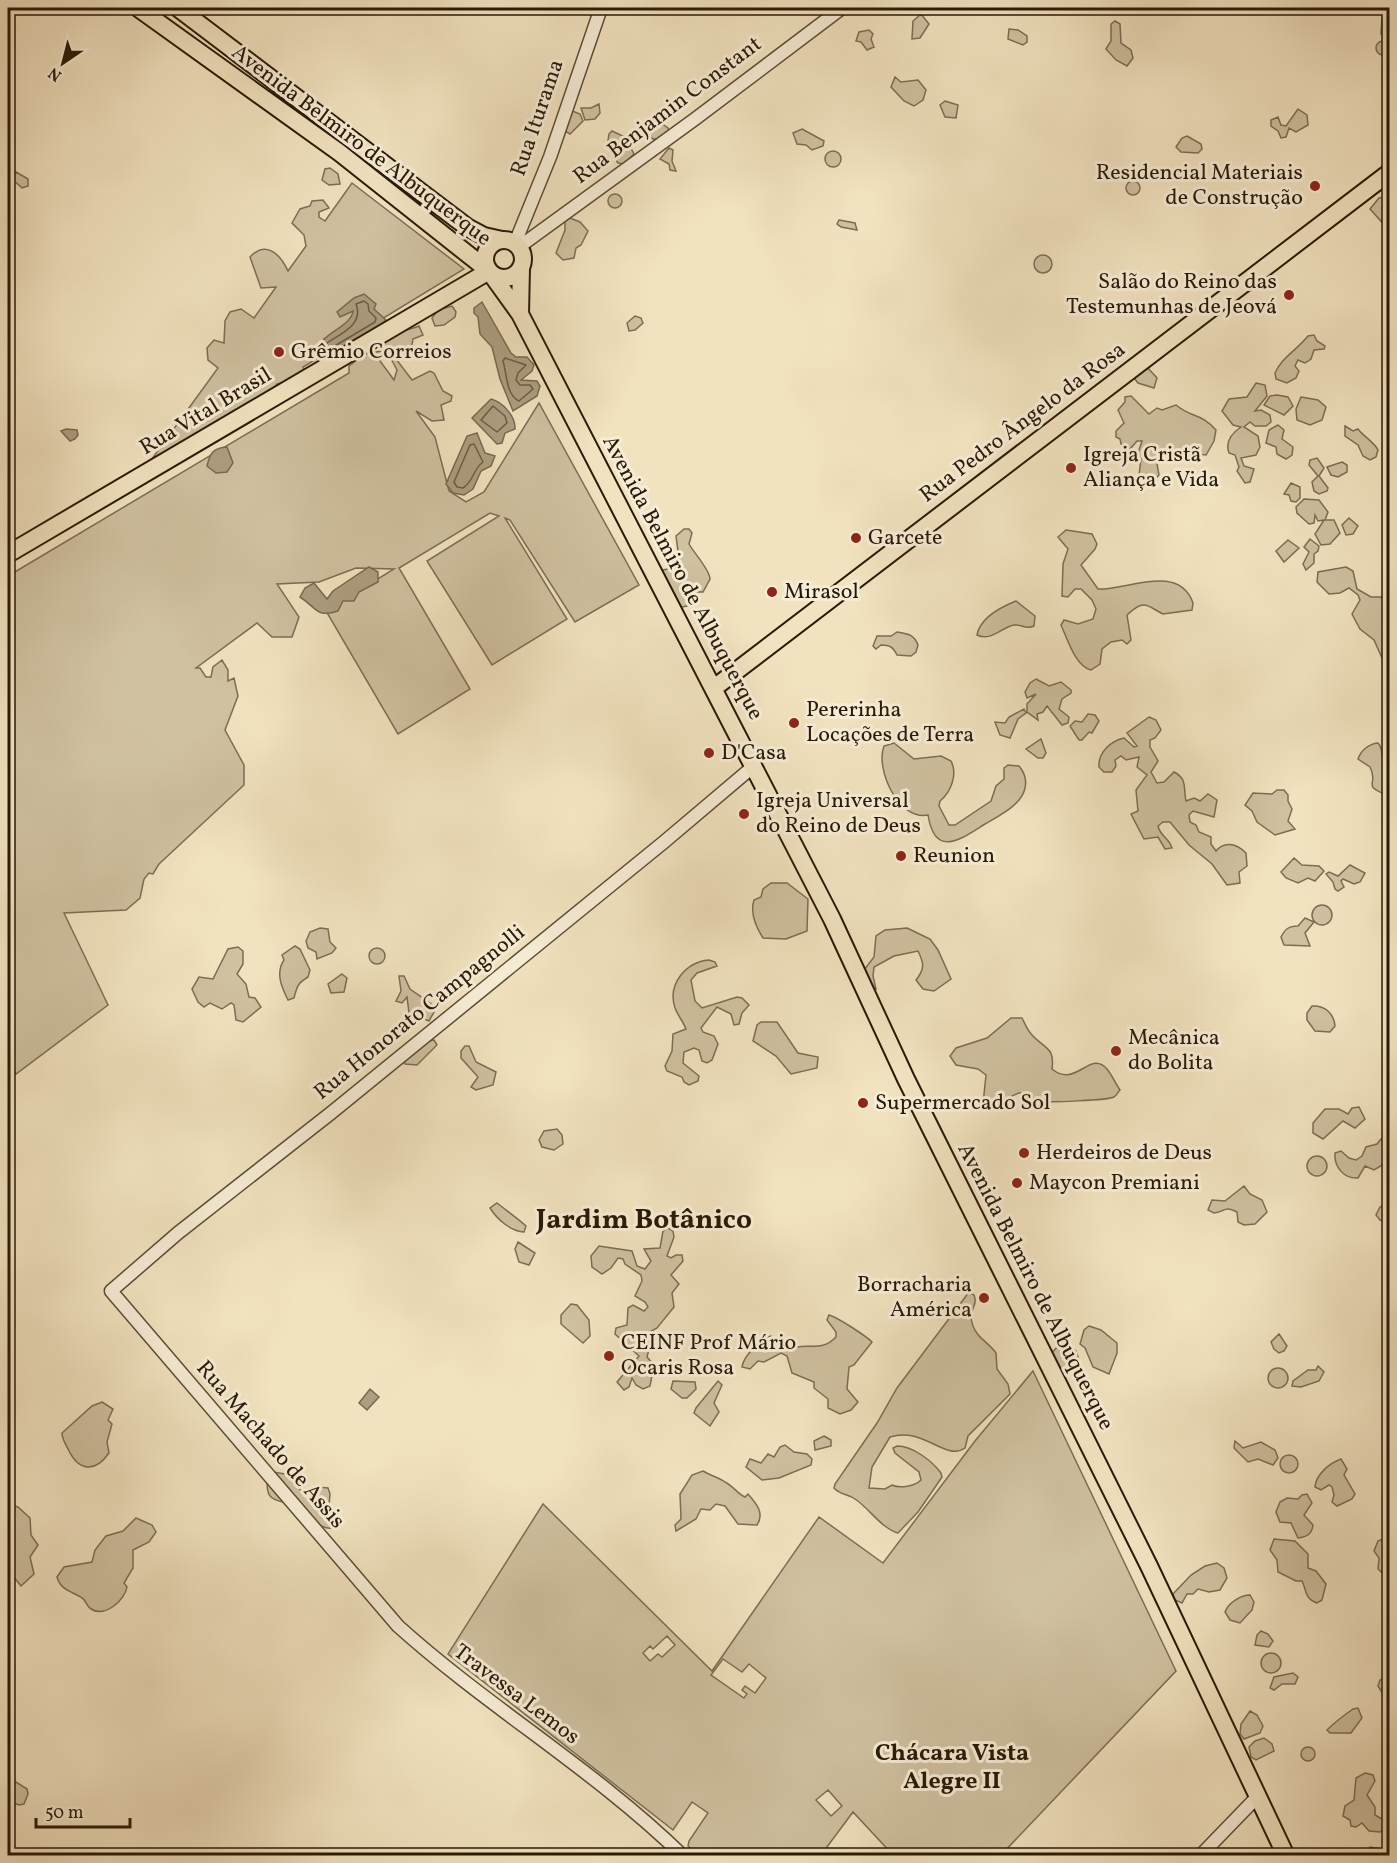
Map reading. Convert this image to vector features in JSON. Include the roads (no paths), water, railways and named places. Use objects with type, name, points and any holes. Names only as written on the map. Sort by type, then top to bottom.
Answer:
[{"type":"main road","name":"Avenida Belmiro de Albuquerque","points":[[138,8],[340,153],[489,271],[520,314],[755,765],[832,919],[906,1079],[1102,1471],[1259,1795],[1286,1856]]},
{"type":"main road","name":"Avenida Belmiro de Albuquerque","points":[[178,8],[467,227],[484,236],[512,243]]},
{"type":"main road","name":"Rua Pedro Ângelo da Rosa","points":[[714,688],[1389,172]]},
{"type":"main road","points":[[520,314],[522,254],[512,243],[494,243],[486,253],[489,271],[503,278],[514,275],[521,267]]},
{"type":"main road","name":"Rua Vital Brasil","points":[[8,554],[489,271]]},
{"type":"street","name":"Rua Iturama","points":[[512,243],[550,157],[601,8]]},
{"type":"street","name":"Rua Benjamin Constant","points":[[512,243],[695,119],[842,8]]},
{"type":"street","name":"Rua Honorato Campagnolli","points":[[111,1291],[186,1226],[331,1113],[755,765]]},
{"type":"street","name":"Rua Machado de Assis","points":[[111,1291],[398,1626]]},
{"type":"street","name":"Travessa Lemos","points":[[398,1626],[433,1657],[612,1794],[683,1856]]},
{"type":"street","points":[[1200,1856],[1259,1795]]},
{"type":"water","points":[[364,294],[376,304],[374,309],[386,320],[356,341],[324,354],[317,347],[326,337],[348,321],[353,311],[340,317],[337,312],[354,298]]},
{"type":"water","points":[[482,302],[511,353],[516,357],[527,357],[534,365],[532,371],[521,380],[537,381],[540,386],[537,396],[513,411],[500,379],[492,347],[480,334],[478,317],[474,313],[474,308]]},
{"type":"water","points":[[491,399],[500,403],[508,411],[515,424],[515,429],[505,433],[502,443],[497,444],[472,418]]},
{"type":"water","points":[[77,430],[78,435],[75,439],[70,441],[61,431]]},
{"type":"water","points":[[477,433],[485,453],[495,456],[491,466],[481,471],[473,489],[464,495],[453,493],[446,484],[467,436]]},
{"type":"water","points":[[227,447],[233,463],[227,472],[216,473],[207,466],[209,458],[215,450]]},
{"type":"water","points":[[369,567],[378,572],[378,582],[359,592],[354,601],[343,601],[338,611],[321,613],[300,597],[305,588],[314,583],[327,599],[333,591]]},
{"type":"water","points":[[370,1389],[379,1397],[367,1410],[359,1403]]},
{"type":"place","name":"Residencial Materiais de Construção","points":[[1315,186]]},
{"type":"place","name":"Salão do Reino das Testemunhas de Jeová","points":[[1289,295]]},
{"type":"place","name":"Grêmio Correios","points":[[279,352]]},
{"type":"place","name":"Igreja Cristã Aliança e Vida","points":[[1071,468]]},
{"type":"place","name":"Garcete","points":[[856,538]]},
{"type":"place","name":"Mirasol","points":[[772,592]]},
{"type":"place","name":"Pererinha Locações de Terra","points":[[794,723]]},
{"type":"place","name":"D'Casa","points":[[709,753]]},
{"type":"place","name":"Igreja Universal do Reino de Deus","points":[[744,814]]},
{"type":"place","name":"Reunion","points":[[901,856]]},
{"type":"place","name":"Mecânica do Bolita","points":[[1116,1051]]},
{"type":"place","name":"Supermercado Sol","points":[[863,1103]]},
{"type":"place","name":"Herdeiros de Deus","points":[[1024,1153]]},
{"type":"place","name":"Maycon Premiani","points":[[1017,1183]]},
{"type":"place","name":"Borracharia América","points":[[984,1298]]},
{"type":"place","name":"CEINF Prof Mário Ocaris Rosa","points":[[609,1356]]},
{"type":"district","name":"Jardim Botânico","points":[[644,1220]]},
{"type":"district","name":"Chácara Vista Alegre II","points":[[952,1768]]}]
